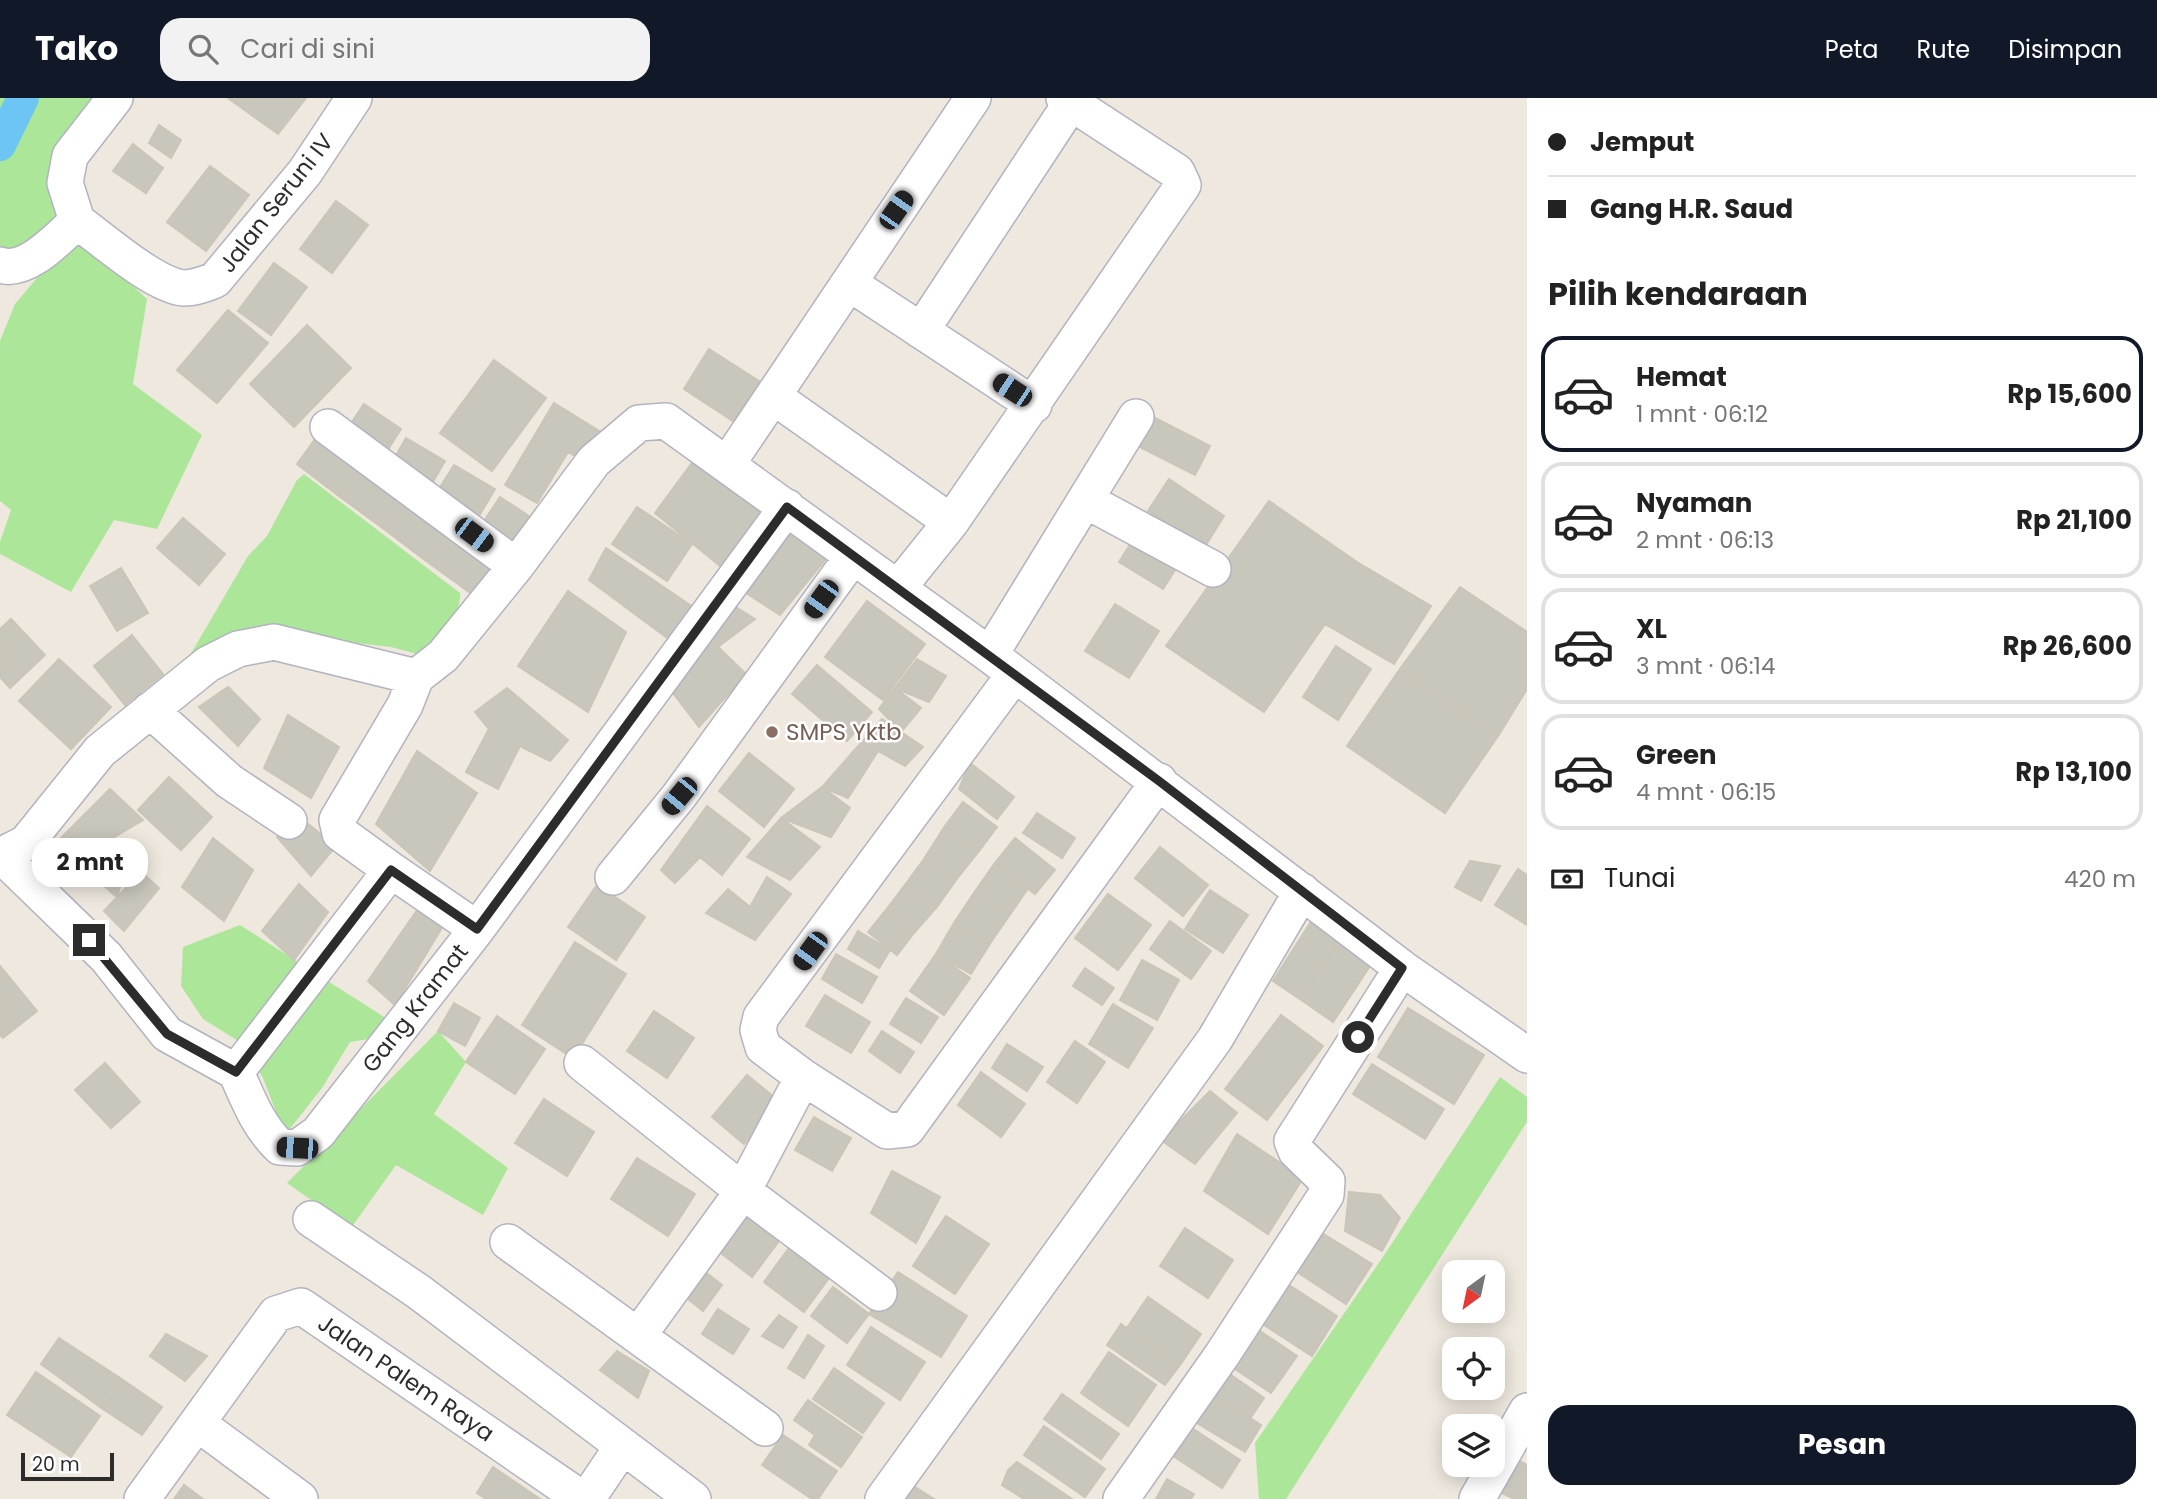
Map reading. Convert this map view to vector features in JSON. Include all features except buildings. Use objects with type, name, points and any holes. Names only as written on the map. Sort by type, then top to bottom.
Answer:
[{"type":"street","points":[[5,267],[24,264],[77,222],[65,183],[70,156],[115,98]]},
{"type":"street","name":"Jalan Seruni IV","points":[[77,222],[159,279],[182,288],[203,286],[215,280],[305,172],[354,98]]},
{"type":"street","points":[[728,463],[973,98]]},
{"type":"street","points":[[898,588],[951,523],[1183,185],[1177,172],[1068,100],[921,331]]},
{"type":"street","points":[[864,293],[1034,405]]},
{"type":"street","points":[[784,404],[951,523]]},
{"type":"street","points":[[1136,417],[1087,500],[1002,665],[761,1017],[758,1030],[763,1047],[803,1077],[887,1132],[907,1129],[1159,781]]},
{"type":"street","points":[[477,929],[340,833],[337,820],[405,705],[416,677],[443,656],[516,566],[594,461],[639,423],[666,421],[728,463],[1159,781],[1402,968],[1527,1055]]},
{"type":"street","points":[[328,427],[516,566]]},
{"type":"street","points":[[1087,500],[1213,569]]},
{"type":"street","name":"Gang Kramat","points":[[236,1072],[267,1134],[280,1147],[297,1148],[318,1133],[477,929],[787,507]]},
{"type":"street","points":[[613,877],[679,796],[853,556]]},
{"type":"street","points":[[391,870],[236,1072],[167,1034],[106,957],[2,856],[26,843],[100,751],[208,664],[238,649],[274,642],[416,677]]},
{"type":"street","points":[[150,710],[229,781],[289,821]]},
{"type":"street","points":[[883,1499],[1215,1039],[1302,891]]},
{"type":"street","points":[[1121,1499],[1222,1355],[1326,1195],[1327,1181],[1296,1151],[1292,1142],[1402,968]]},
{"type":"street","points":[[582,1063],[743,1191],[879,1293]]},
{"type":"street","points":[[638,1336],[743,1191],[803,1077]]},
{"type":"street","points":[[311,1219],[419,1292],[693,1499]]},
{"type":"street","points":[[508,1242],[765,1428]]},
{"type":"street","name":"Jalan Palem Raya","points":[[142,1499],[276,1314],[301,1306],[582,1499]]},
{"type":"street","points":[[1477,1499],[1527,1412]]},
{"type":"street","points":[[197,1423],[300,1499]]},
{"type":"street","points":[[587,1499],[622,1447]]},
{"type":"green space","points":[[0,98],[22,98],[0,145]]},
{"type":"green space","points":[[23,98],[115,98],[70,156],[77,221],[0,266],[0,148]]},
{"type":"green space","points":[[75,233],[147,299],[133,384],[202,435],[157,529],[114,520],[71,592],[0,554],[0,542],[11,510],[0,501],[0,341],[15,304]]},
{"type":"green space","points":[[304,474],[460,593],[457,610],[452,619],[421,655],[391,647],[254,631],[186,662],[248,556],[267,536],[297,480]]},
{"type":"green space","points":[[240,925],[392,1022],[380,1037],[350,1042],[322,1088],[285,1135],[263,1078],[243,1044],[203,1019],[181,986],[183,947]]},
{"type":"green space","points":[[438,1031],[466,1062],[434,1114],[508,1168],[483,1215],[396,1165],[351,1228],[287,1183]]},
{"type":"green space","points":[[1500,1077],[1527,1097],[1527,1122],[1286,1499],[1259,1499],[1255,1443],[1385,1254]]},
{"type":"waterway","points":[[0,145],[23,98]]},
{"type":"place","name":"SMPS Yktb","points":[[772,732]]},
{"type":"route","points":[[89,940],[106,957],[167,1034],[236,1072],[391,870],[477,929],[787,507],[1159,781],[1402,968],[1358,1037]]}]
